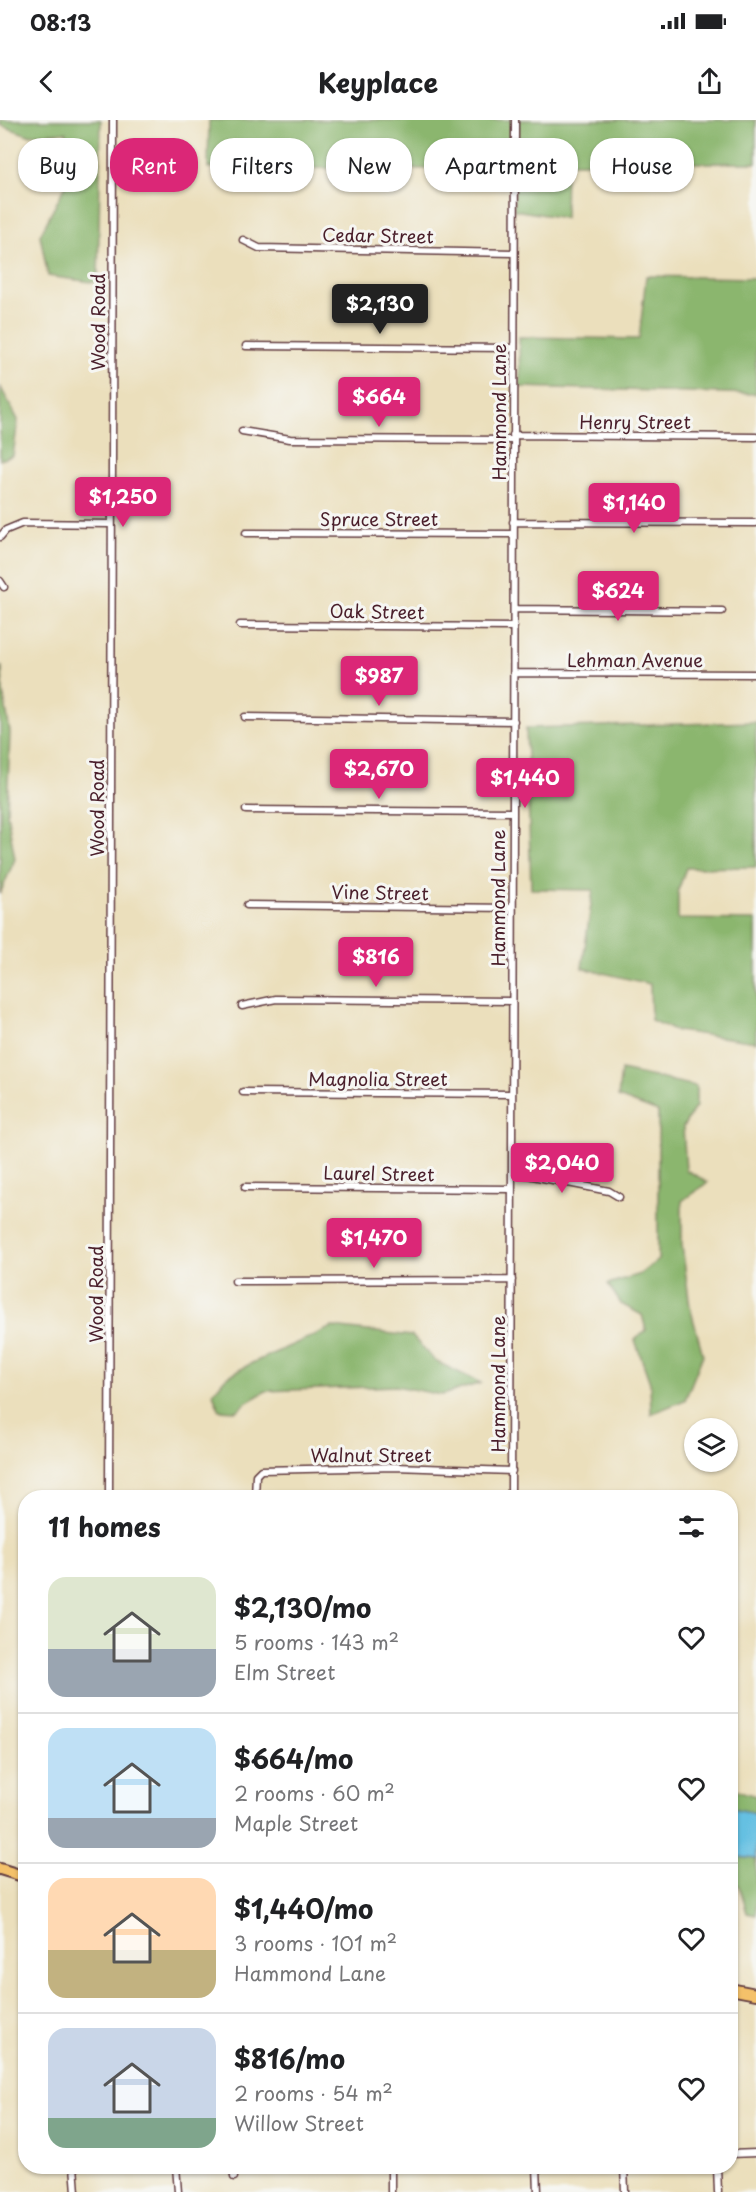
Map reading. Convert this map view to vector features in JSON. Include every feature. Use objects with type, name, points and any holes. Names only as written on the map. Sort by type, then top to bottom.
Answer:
[{"type":"main road","points":[[0,1869],[18,1875]]},
{"type":"main road","points":[[738,1991],[756,1994]]},
{"type":"street","name":"Wood Road","points":[[110,1490],[112,120]]},
{"type":"street","name":"Hammond Lane","points":[[511,1490],[515,120]]},
{"type":"street","name":"Cedar Street","points":[[243,240],[259,248],[514,253]]},
{"type":"street","points":[[246,346],[514,348]]},
{"type":"street","name":"Henry Street","points":[[242,431],[290,439],[756,436]]},
{"type":"street","points":[[513,522],[756,523]]},
{"type":"street","points":[[0,537],[6,530],[23,523],[111,524]]},
{"type":"street","name":"Spruce Street","points":[[246,533],[513,534]]},
{"type":"street","points":[[514,609],[722,611]]},
{"type":"street","name":"Oak Street","points":[[240,625],[514,627]]},
{"type":"street","name":"Lehman Avenue","points":[[514,673],[756,674]]},
{"type":"street","points":[[245,717],[514,721]]},
{"type":"street","points":[[246,810],[513,812]]},
{"type":"street","name":"Vine Street","points":[[247,905],[512,908]]},
{"type":"street","points":[[242,1006],[276,999],[512,1001]]},
{"type":"street","name":"Magnolia Street","points":[[243,1092],[512,1094]]},
{"type":"street","points":[[512,1172],[609,1191],[619,1197]]},
{"type":"street","name":"Laurel Street","points":[[245,1187],[512,1189]]},
{"type":"street","points":[[235,1281],[512,1280]]},
{"type":"street","name":"Walnut Street","points":[[255,1490],[258,1470],[395,1467],[512,1471]]},
{"type":"street","points":[[738,2154],[756,2153]]},
{"type":"street","points":[[75,2174],[76,2192]]},
{"type":"street","points":[[177,2174],[178,2192]]},
{"type":"street","points":[[391,2174],[391,2192]]},
{"type":"street","points":[[537,2174],[538,2192]]},
{"type":"street","points":[[624,2174],[625,2192]]},
{"type":"street","points":[[717,2174],[718,2192]]},
{"type":"green space","points":[[0,120],[101,120],[98,283],[48,276],[40,235],[62,192],[98,192],[98,138],[68,138],[66,132],[28,135],[0,125]]},
{"type":"green space","points":[[209,120],[756,120],[756,163],[694,163],[694,138],[590,138],[590,163],[578,163],[578,138],[424,138],[424,169],[412,169],[412,138],[326,138],[326,168],[314,168],[314,138],[210,138],[210,168],[208,168]]},
{"type":"green space","points":[[514,192],[565,192],[565,218],[514,210]]},
{"type":"green space","points":[[646,276],[756,278],[756,394],[520,387],[519,337],[639,339]]},
{"type":"green space","points":[[0,386],[18,420],[13,456],[0,460]]},
{"type":"green space","points":[[0,666],[2,667],[3,691],[10,732],[7,813],[15,859],[0,894]]},
{"type":"green space","points":[[756,722],[756,867],[686,868],[678,891],[678,919],[756,920],[756,1042],[677,1031],[651,1020],[650,984],[582,968],[593,890],[531,889],[526,728]]},
{"type":"green space","points":[[621,1070],[696,1086],[696,1106],[683,1127],[686,1170],[708,1182],[682,1201],[682,1245],[690,1307],[703,1355],[685,1400],[651,1414],[650,1383],[635,1340],[646,1330],[642,1315],[621,1304],[608,1284],[640,1274],[658,1260],[658,1112],[618,1097]]},
{"type":"green space","points":[[332,1327],[412,1336],[435,1361],[481,1383],[442,1395],[396,1386],[266,1391],[237,1411],[219,1410],[213,1393],[225,1378],[252,1363]]},
{"type":"green space","points":[[738,1790],[756,1796],[756,1813],[738,1809]]},
{"type":"green space","points":[[738,1857],[756,1859],[756,1915],[747,1913],[739,1886]]},
{"type":"water","points":[[738,1809],[756,1813],[756,1859],[738,1857]]}]
